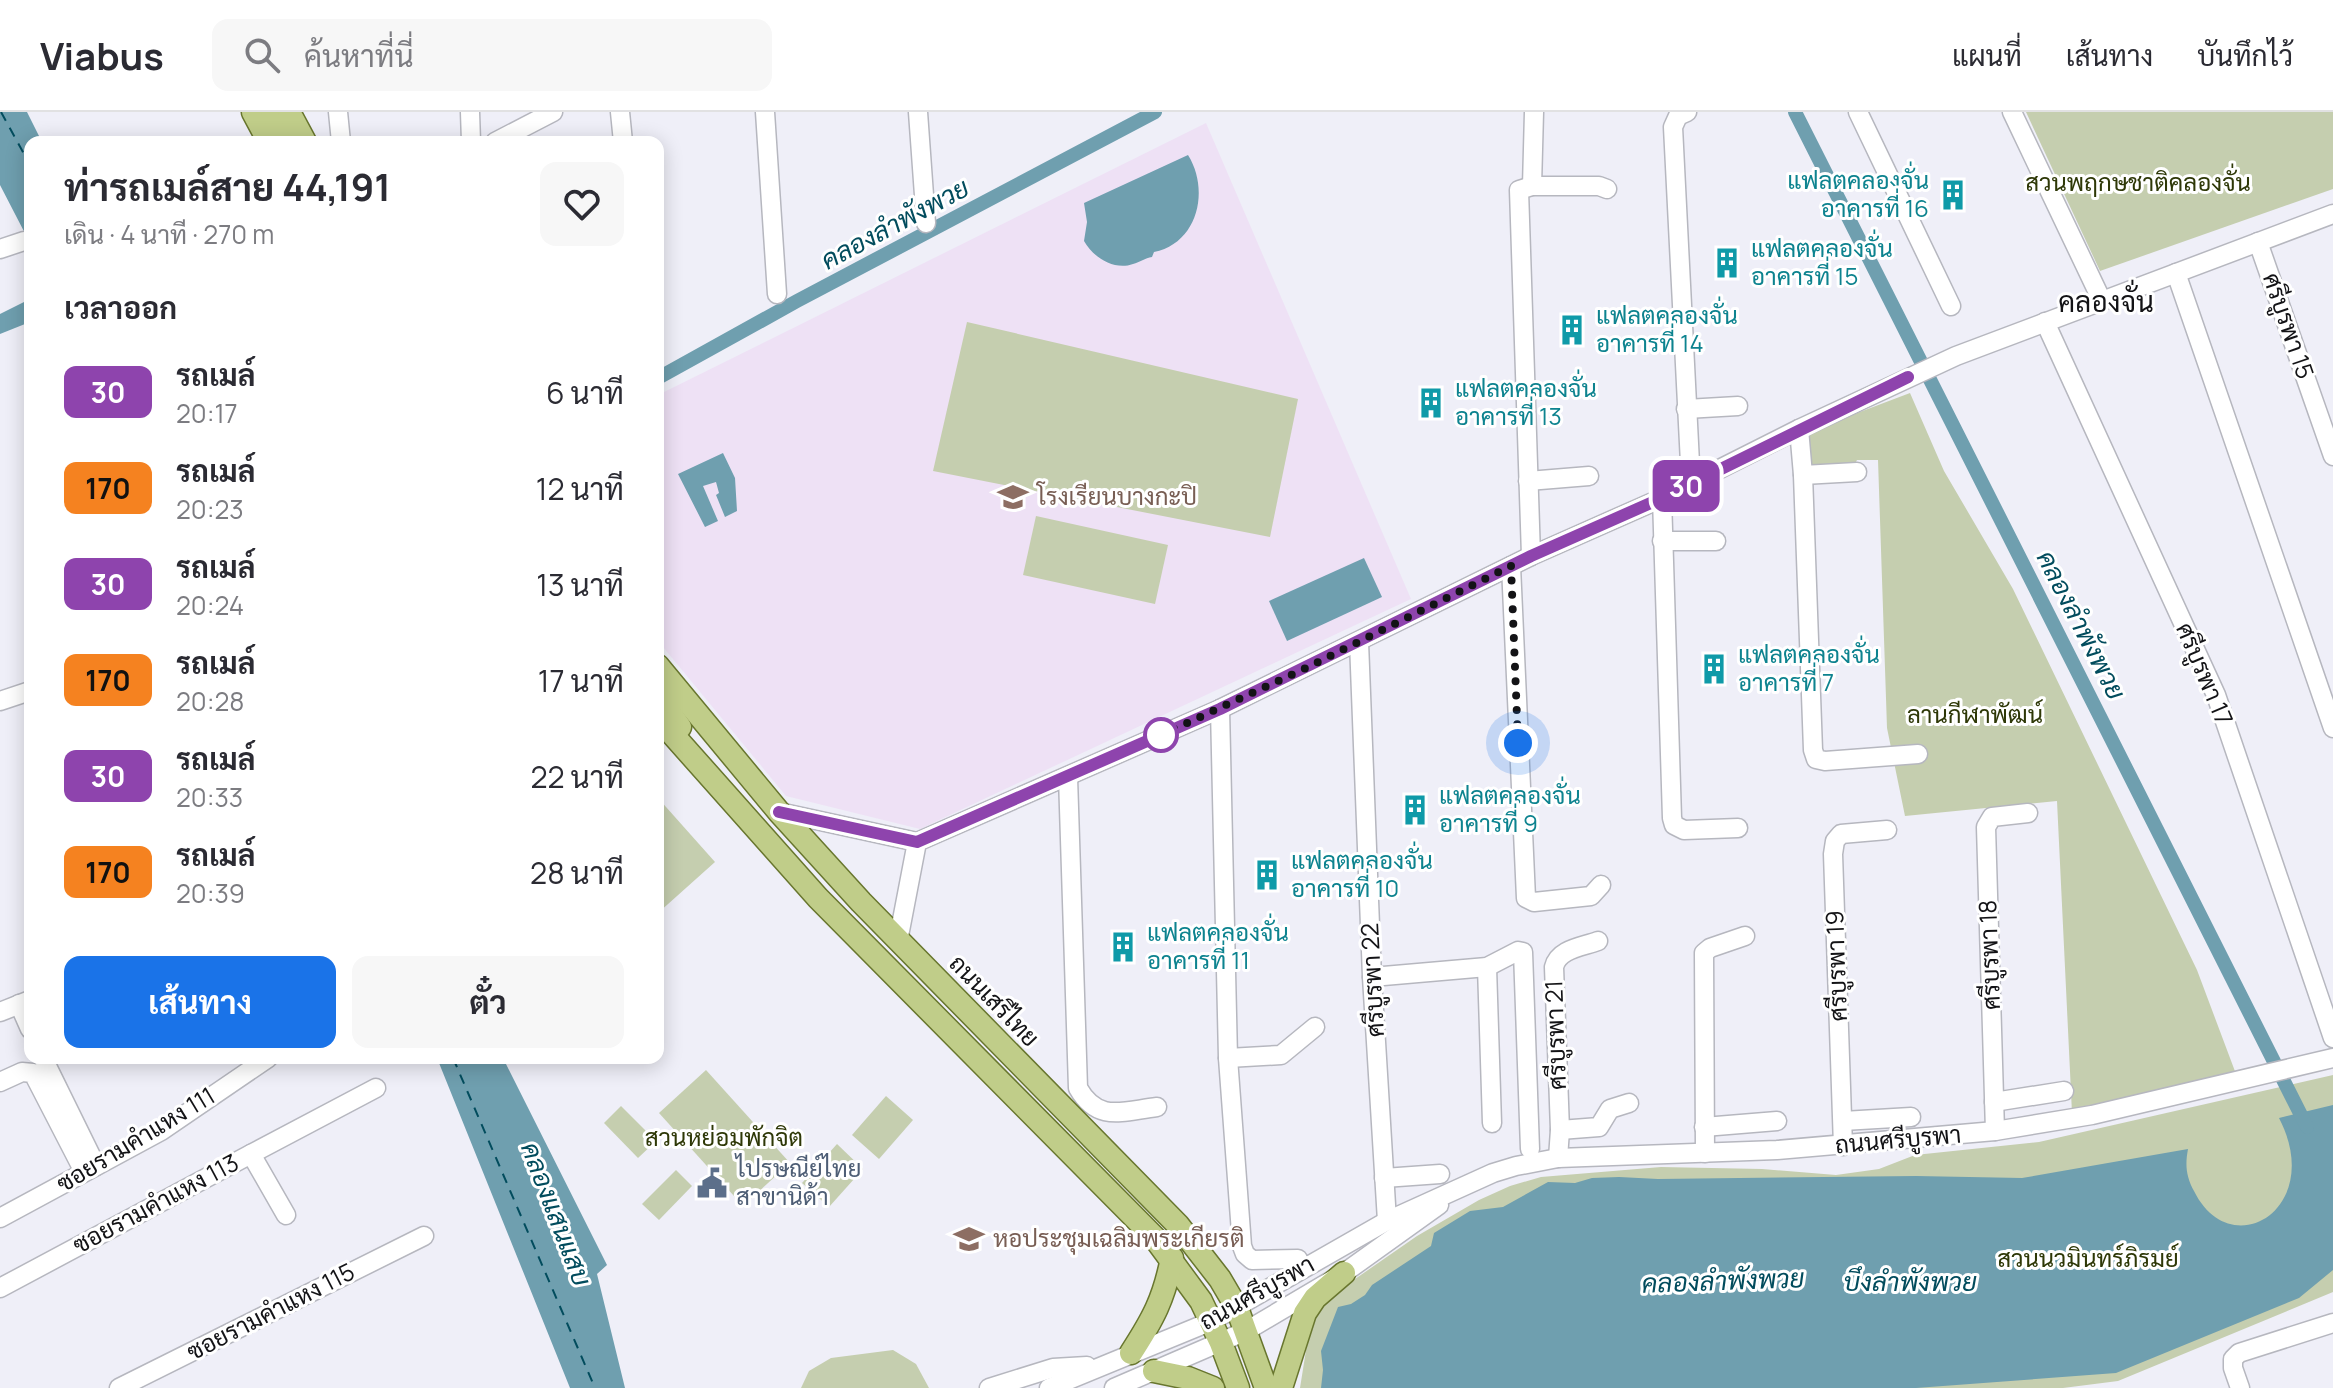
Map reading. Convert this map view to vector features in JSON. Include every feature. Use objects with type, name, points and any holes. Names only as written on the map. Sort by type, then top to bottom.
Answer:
[{"type":"main road","points":[[238,112],[250,136]]},
{"type":"main road","points":[[253,112],[266,136]]},
{"type":"main road","points":[[272,112],[285,136]]},
{"type":"main road","points":[[289,112],[302,136]]},
{"type":"main road","name":"ถนนเสรีไทย","points":[[664,673],[779,812],[898,941],[1178,1225],[1223,1283],[1237,1308],[1266,1388]]},
{"type":"main road","points":[[664,705],[724,795]]},
{"type":"main road","points":[[664,725],[829,910],[1098,1179],[1172,1258],[1212,1321],[1238,1388]]},
{"type":"main road","points":[[1131,1353],[1165,1293],[1172,1258]]},
{"type":"main road","points":[[1281,1388],[1305,1313],[1315,1298],[1344,1273]]},
{"type":"main road","points":[[1154,1371],[1188,1378],[1213,1388]]},
{"type":"street","points":[[338,112],[340,136]]},
{"type":"street","points":[[470,112],[471,136]]},
{"type":"street","points":[[507,136],[553,112]]},
{"type":"street","points":[[620,112],[622,136]]},
{"type":"street","points":[[765,112],[777,294]]},
{"type":"street","points":[[918,112],[926,223]]},
{"type":"street","points":[[1532,186],[1534,112]]},
{"type":"street","points":[[1687,112],[1678,116],[1673,127],[1691,483]]},
{"type":"street","points":[[1858,112],[1951,306]]},
{"type":"street","points":[[2012,112],[2102,301]]},
{"type":"street","points":[[1531,556],[1519,190],[1532,186],[1599,186],[1607,189]]},
{"type":"street","points":[[779,812],[917,842],[1220,709],[1531,556],[1662,498],[1908,377],[1956,356],[2333,214]]},
{"type":"street","points":[[0,249],[24,241]]},
{"type":"street","name":"ศรีบูรพา 15","points":[[2258,242],[2333,456]]},
{"type":"street","points":[[2176,273],[2333,728]]},
{"type":"street","name":"ศรีบูรพา 17","points":[[2045,322],[2216,695],[2333,1038]]},
{"type":"street","points":[[1686,409],[1738,406]]},
{"type":"street","points":[[1799,429],[1813,750],[1816,759],[1825,761],[1918,754]]},
{"type":"street","points":[[1803,475],[1857,472]]},
{"type":"street","points":[[1528,481],[1589,476]]},
{"type":"street","points":[[1662,498],[1674,825],[1684,830],[1738,828]]},
{"type":"street","points":[[1662,541],[1716,541]]},
{"type":"street","points":[[1511,566],[1525,894],[1534,902],[1591,896],[1601,885]]},
{"type":"street","name":"ศรีบูรพา 22","points":[[1359,642],[1372,977],[1387,1221]]},
{"type":"street","points":[[0,701],[24,693]]},
{"type":"street","points":[[1220,709],[1228,1058],[1243,1250],[1255,1261],[1298,1259]]},
{"type":"street","points":[[1068,777],[1078,1088],[1089,1105],[1106,1113],[1157,1107]]},
{"type":"street","name":"ศรีบูรพา 18","points":[[1995,1131],[1986,827],[1992,817],[2028,813]]},
{"type":"street","name":"ศรีบูรพา 19","points":[[1843,1146],[1835,841],[1841,834],[1887,830]]},
{"type":"street","points":[[898,941],[917,842]]},
{"type":"street","points":[[1705,1153],[1704,953],[1745,936]]},
{"type":"street","name":"ศรีบูรพา 21","points":[[1558,1158],[1560,1130],[1554,967],[1556,958],[1561,954],[1598,941]]},
{"type":"street","points":[[1372,977],[1487,967],[1518,951],[1523,952],[1530,1149]]},
{"type":"street","points":[[1487,967],[1492,1123]]},
{"type":"street","points":[[0,1012],[24,1002]]},
{"type":"street","points":[[1228,1058],[1281,1055],[1315,1027]]},
{"type":"street","name":"ถนนศรีบูรพา","points":[[1049,1388],[1212,1321],[1387,1221],[1516,1166],[1558,1158],[1843,1146],[2043,1125],[2333,1058]]},
{"type":"street","points":[[46,1064],[89,1166]]},
{"type":"street","name":"ซอยรามคำแหง 111","points":[[0,1218],[89,1166],[161,1131],[259,1064]]},
{"type":"street","points":[[0,1082],[22,1072],[33,1073],[89,1166]]},
{"type":"street","points":[[251,1154],[376,1088]]},
{"type":"street","points":[[1994,1102],[2064,1091]]},
{"type":"street","points":[[1560,1130],[1599,1127],[1610,1109],[1629,1103]]},
{"type":"street","points":[[1843,1121],[1911,1117]]},
{"type":"street","points":[[1704,1127],[1777,1121]]},
{"type":"street","name":"ซอยรามคำแหง 113","points":[[0,1288],[251,1154],[286,1215]]},
{"type":"street","points":[[1384,1178],[1440,1174]]},
{"type":"street","name":"ถนนศรีบูรพา","points":[[1114,1388],[1246,1331],[1344,1273],[1461,1189]]},
{"type":"street","name":"ซอยรามคำแหง 115","points":[[119,1388],[424,1236]]},
{"type":"street","points":[[2240,1388],[2233,1368],[2233,1359],[2239,1353],[2333,1323]]},
{"type":"street","points":[[989,1388],[1053,1368],[1100,1365]]},
{"type":"shaded area","name":"โรงเรียนบางกะปิ","points":[[1206,123],[1411,599],[920,829],[786,796],[664,648],[664,392]]},
{"type":"green space","name":"สวนพฤกษชาติคลองจั่น","points":[[2026,112],[2333,112],[2333,189],[2100,271]]},
{"type":"green space","points":[[967,322],[1298,399],[1270,537],[933,471]]},
{"type":"green space","name":"ลานกีฬาพัฒน์","points":[[1910,393],[1944,471],[2013,589],[2197,970],[2236,1074],[2072,1113],[2057,801],[1905,816],[1887,728],[1878,460],[1857,460],[1845,481],[1808,485],[1807,432]]},
{"type":"green space","points":[[1036,516],[1168,545],[1155,604],[1023,575]]},
{"type":"green space","points":[[664,805],[715,862],[664,908]]},
{"type":"green space","name":"สวนหย่อมพักจิต","points":[[706,1070],[790,1163],[743,1206],[659,1113]]},
{"type":"green space","name":"บึงลำพังพวย","points":[[2333,1075],[2333,1292],[2118,1381],[2063,1388],[1300,1388],[1307,1344],[1318,1312],[1332,1295],[1417,1236],[1510,1186],[1541,1177],[1661,1167],[1762,1169],[1836,1175],[1879,1169],[1915,1155],[2039,1142]]},
{"type":"green space","points":[[886,1096],[913,1120],[879,1159],[852,1135]]},
{"type":"green space","points":[[621,1106],[656,1141],[638,1158],[604,1123]]},
{"type":"green space","points":[[837,1144],[863,1169],[829,1207],[802,1183]]},
{"type":"green space","points":[[676,1170],[692,1186],[659,1220],[642,1204]]},
{"type":"green space","points":[[893,1350],[916,1364],[929,1388],[801,1388],[809,1371],[831,1358]]},
{"type":"water","points":[[0,112],[27,112],[39,136],[24,136],[24,231],[0,185]]},
{"type":"water","points":[[1188,155],[1195,169],[1199,199],[1190,227],[1181,238],[1169,247],[1154,252],[1152,257],[1126,266],[1112,264],[1093,252],[1084,241],[1087,222],[1084,203]]},
{"type":"water","points":[[24,302],[24,324],[0,334],[0,314]]},
{"type":"water","points":[[723,453],[735,478],[737,511],[725,517],[716,495],[719,493],[716,482],[703,486],[718,521],[705,527],[678,474]]},
{"type":"water","points":[[1364,558],[1382,597],[1287,641],[1269,601]]},
{"type":"water","name":"คลองแสนแสบ","points":[[439,1064],[506,1064],[607,1265],[597,1274],[625,1388],[570,1388]]},
{"type":"water","name":"บึงลำพังพวย","points":[[2333,1105],[2333,1270],[2299,1298],[2116,1373],[1916,1388],[1321,1388],[1321,1351],[1338,1307],[1351,1304],[1365,1295],[1372,1285],[1431,1246],[1434,1233],[1470,1211],[1503,1207],[1548,1182],[1575,1183],[1592,1178],[1619,1177],[2022,1178],[2188,1149],[2186,1165],[2189,1180],[2210,1213],[2230,1224],[2250,1225],[2268,1216],[2283,1200],[2291,1178],[2290,1150],[2279,1118]]},
{"type":"waterway","name":"คลองลำพังพวย","points":[[664,375],[1155,112]]},
{"type":"waterway","name":"คลองลำพังพวย","points":[[1795,112],[2307,1127]]},
{"type":"ferry route","points":[[1,112],[24,154]]},
{"type":"ferry route","points":[[456,1064],[595,1388]]},
{"type":"bus line","name":"30","points":[[779,812],[917,842],[1220,709],[1531,556],[1662,498],[1908,377]]},
{"type":"place","name":"แฟลตคลองจั่น อาคารที่ 16","points":[[1953,195]]},
{"type":"place","name":"แฟลตคลองจั่น อาคารที่ 15","points":[[1727,263]]},
{"type":"place","name":"แฟลตคลองจั่น อาคารที่ 14","points":[[1572,330]]},
{"type":"place","name":"แฟลตคลองจั่น อาคารที่ 13","points":[[1431,403]]},
{"type":"place","name":"โรงเรียนบางกะปิ","points":[[1013,497]]},
{"type":"place","name":"แฟลตคลองจั่น อาคารที่ 7","points":[[1714,669]]},
{"type":"place","name":"แฟลตคลองจั่น อาคารที่ 9","points":[[1415,810]]},
{"type":"place","name":"แฟลตคลองจั่น อาคารที่ 10","points":[[1267,875]]},
{"type":"place","name":"แฟลตคลองจั่น อาคารที่ 11","points":[[1123,947]]},
{"type":"place","name":"ไปรษณีย์ไทย สาขานิด้า","points":[[712,1183]]},
{"type":"place","name":"หอประชุมเฉลิมพระเกียรติ","points":[[969,1239]]},
{"type":"district","name":"คลองจั่น","points":[[2106,302]]},
{"type":"route","points":[[1161,735],[1304,669],[1511,566],[1518,743]]},
{"type":"park label","name":"สวนนวมินทร์ภิรมย์","points":[[2088,1259]]}]
